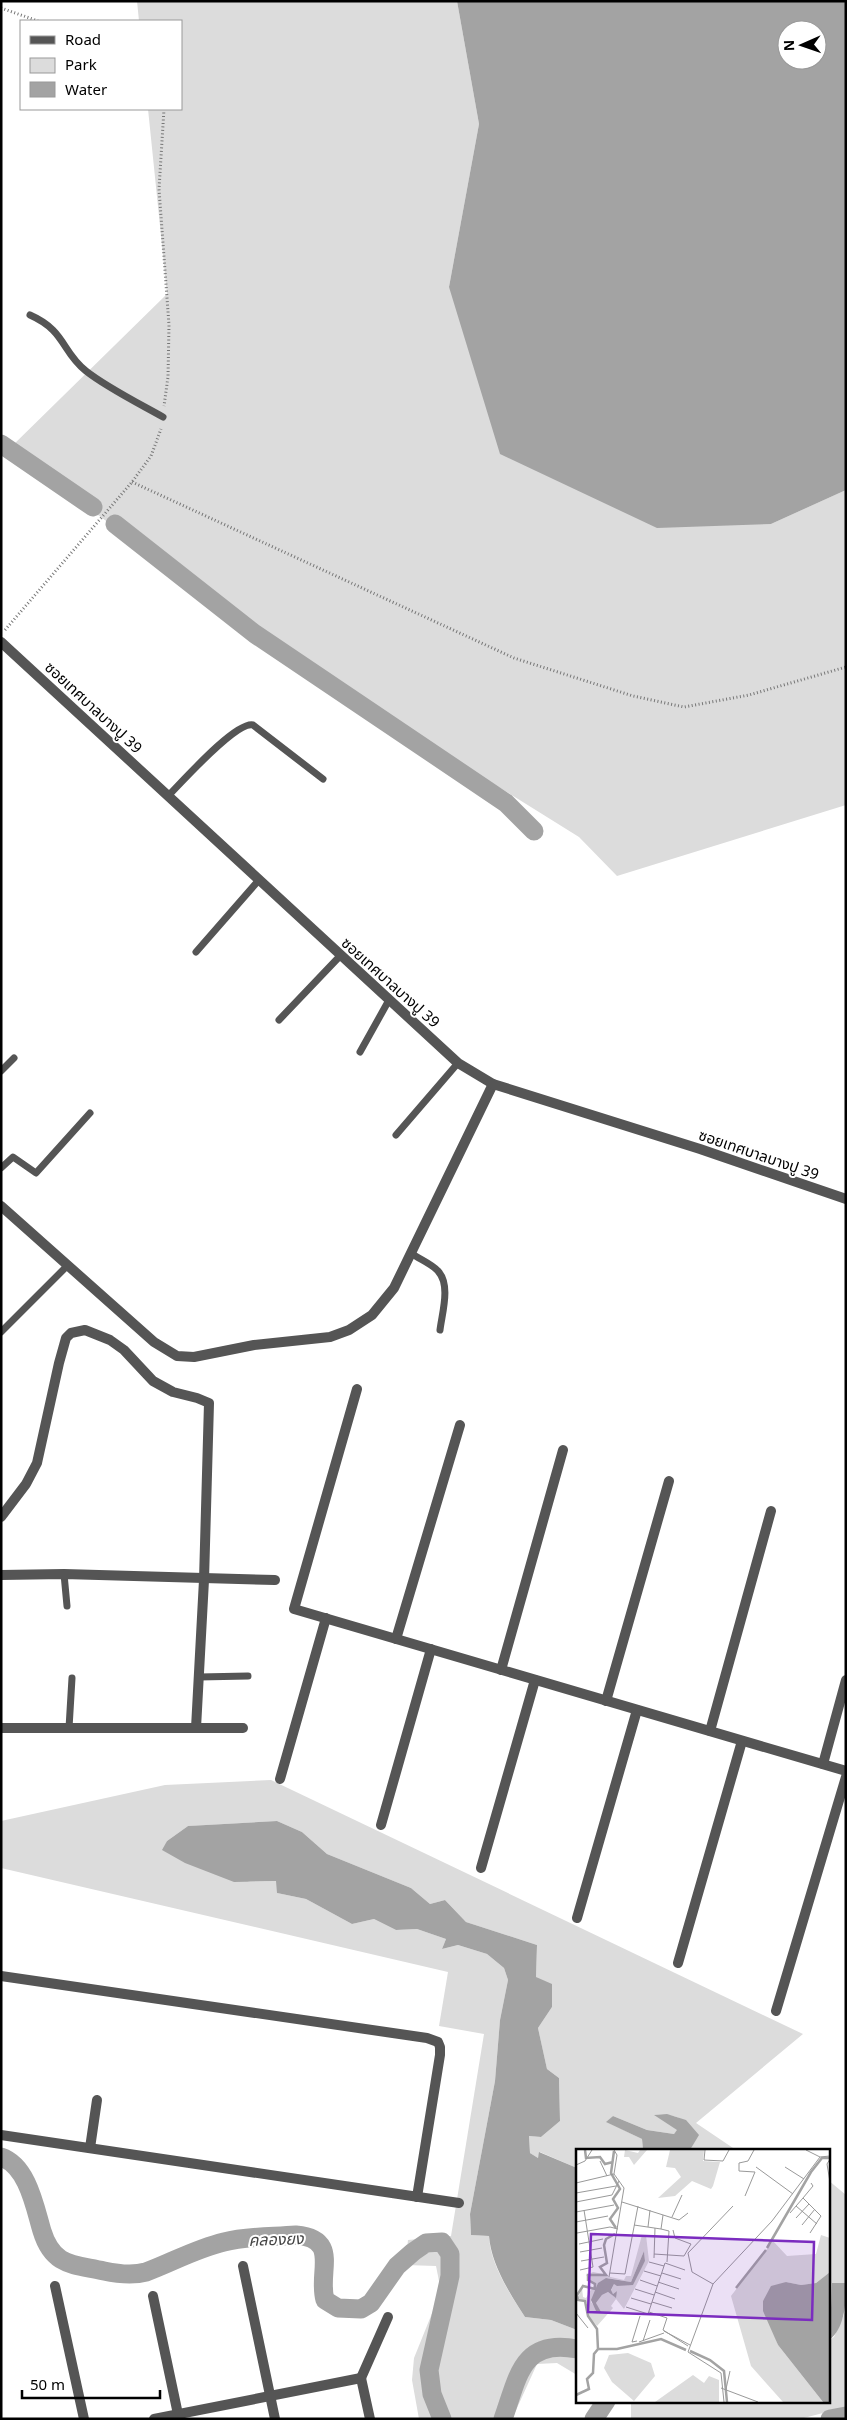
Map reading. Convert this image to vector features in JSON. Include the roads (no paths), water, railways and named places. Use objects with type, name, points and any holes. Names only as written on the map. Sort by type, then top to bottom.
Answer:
[{"type":"street","name":"ซอยเทศบาลบางปู 39","points":[[1,642],[458,1063],[493,1084],[700,1149],[846,1199]]},
{"type":"street","points":[[1,1206],[164,1350],[176,1356],[194,1357],[254,1345],[309,1341],[349,1330],[372,1315],[394,1288],[493,1084]]},
{"type":"street","points":[[1,1517],[26,1484],[37,1463],[66,1338],[76,1331],[86,1330],[110,1340],[124,1350],[153,1381],[173,1392],[208,1403],[204,1580],[196,1728]]},
{"type":"street","points":[[357,1389],[294,1609],[846,1771]]},
{"type":"street","points":[[396,1639],[460,1424]]},
{"type":"street","points":[[501,1670],[563,1450]]},
{"type":"street","points":[[606,1701],[669,1481]]},
{"type":"street","points":[[710,1731],[771,1511]]},
{"type":"street","points":[[1,1575],[64,1574],[204,1580],[276,1580]]},
{"type":"street","points":[[280,1779],[326,1618]]},
{"type":"street","points":[[381,1825],[431,1649]]},
{"type":"street","points":[[481,1868],[535,1680]]},
{"type":"street","points":[[823,1764],[846,1680]]},
{"type":"street","points":[[577,1918],[637,1710]]},
{"type":"street","points":[[1,1728],[243,1728]]},
{"type":"street","points":[[678,1963],[742,1740]]},
{"type":"street","points":[[776,2010],[846,1778]]},
{"type":"street","points":[[1,1976],[428,2038],[438,2042],[440,2055],[418,2197]]},
{"type":"street","points":[[90,2148],[98,2100]]},
{"type":"street","points":[[1,2135],[459,2203]]},
{"type":"street","points":[[243,2266],[275,2419]]},
{"type":"street","points":[[55,2286],[84,2419]]},
{"type":"street","points":[[153,2296],[178,2416]]},
{"type":"street","points":[[370,2419],[361,2378],[388,2317]]},
{"type":"street","points":[[154,2419],[178,2416],[270,2394],[361,2378]]},
{"type":"lane","points":[[30,315],[52,327],[72,357],[88,373],[163,417]]},
{"type":"lane","points":[[168,796],[238,728],[248,724],[323,779]]},
{"type":"lane","points":[[196,952],[259,880]]},
{"type":"lane","points":[[279,1020],[340,956]]},
{"type":"lane","points":[[360,1052],[389,1000]]},
{"type":"lane","points":[[1,1071],[14,1058]]},
{"type":"lane","points":[[396,1135],[458,1063]]},
{"type":"lane","points":[[1,1168],[13,1157],[36,1173],[90,1113]]},
{"type":"lane","points":[[411,1253],[438,1271],[442,1278],[445,1289],[440,1330]]},
{"type":"lane","points":[[1,1332],[68,1265]]},
{"type":"lane","points":[[64,1574],[66,1606]]},
{"type":"lane","points":[[199,1677],[248,1676]]},
{"type":"lane","points":[[69,1728],[72,1678]]},
{"type":"water","points":[[457,1],[846,1],[846,490],[771,524],[657,528],[500,454],[449,287],[479,124]]},
{"type":"water","points":[[277,1821],[302,1832],[327,1854],[411,1888],[430,1904],[445,1900],[466,1922],[537,1945],[536,1977],[552,1984],[552,2007],[538,2028],[547,2069],[559,2078],[560,2121],[541,2137],[529,2136],[530,2153],[538,2158],[539,2152],[576,2168],[576,2330],[551,2320],[525,2317],[497,2268],[489,2236],[471,2235],[470,2214],[495,2081],[500,2020],[508,1980],[504,1968],[487,1954],[458,1945],[442,1949],[446,1939],[417,1929],[396,1930],[374,1919],[352,1924],[306,1899],[277,1893],[276,1881],[234,1882],[185,1863],[162,1850],[167,1841],[188,1826]]},
{"type":"water","points":[[667,2114],[686,2120],[699,2135],[691,2149],[643,2149],[642,2139],[606,2122],[613,2116],[647,2130],[674,2134],[677,2130],[654,2115]]},
{"type":"water","points":[[832,2283],[845,2283],[844,2314],[838,2330],[830,2339],[830,2309]]},
{"type":"waterway","points":[[1,444],[93,507]]},
{"type":"waterway","points":[[115,524],[255,634],[506,803],[534,831]]},
{"type":"waterway","name":"คลองยง","points":[[1,2157],[18,2169],[24,2178],[42,2231],[52,2251],[59,2258],[74,2265],[109,2272],[120,2274],[146,2272],[203,2248],[233,2240],[296,2235],[310,2238],[318,2243],[323,2250],[323,2289],[325,2300],[338,2308],[361,2309],[371,2303],[397,2266],[413,2252],[426,2243],[442,2242],[450,2254],[450,2276],[429,2370],[432,2394],[442,2419]]},
{"type":"waterway","name":"คลองยง","points":[[503,2419],[518,2376],[533,2356],[544,2350],[558,2347],[576,2349]]},
{"type":"waterway","name":"คลองยง","points":[[594,2419],[605,2402]]},
{"type":"waterway","name":"คลองยง","points":[[830,2419],[846,2416]]}]
